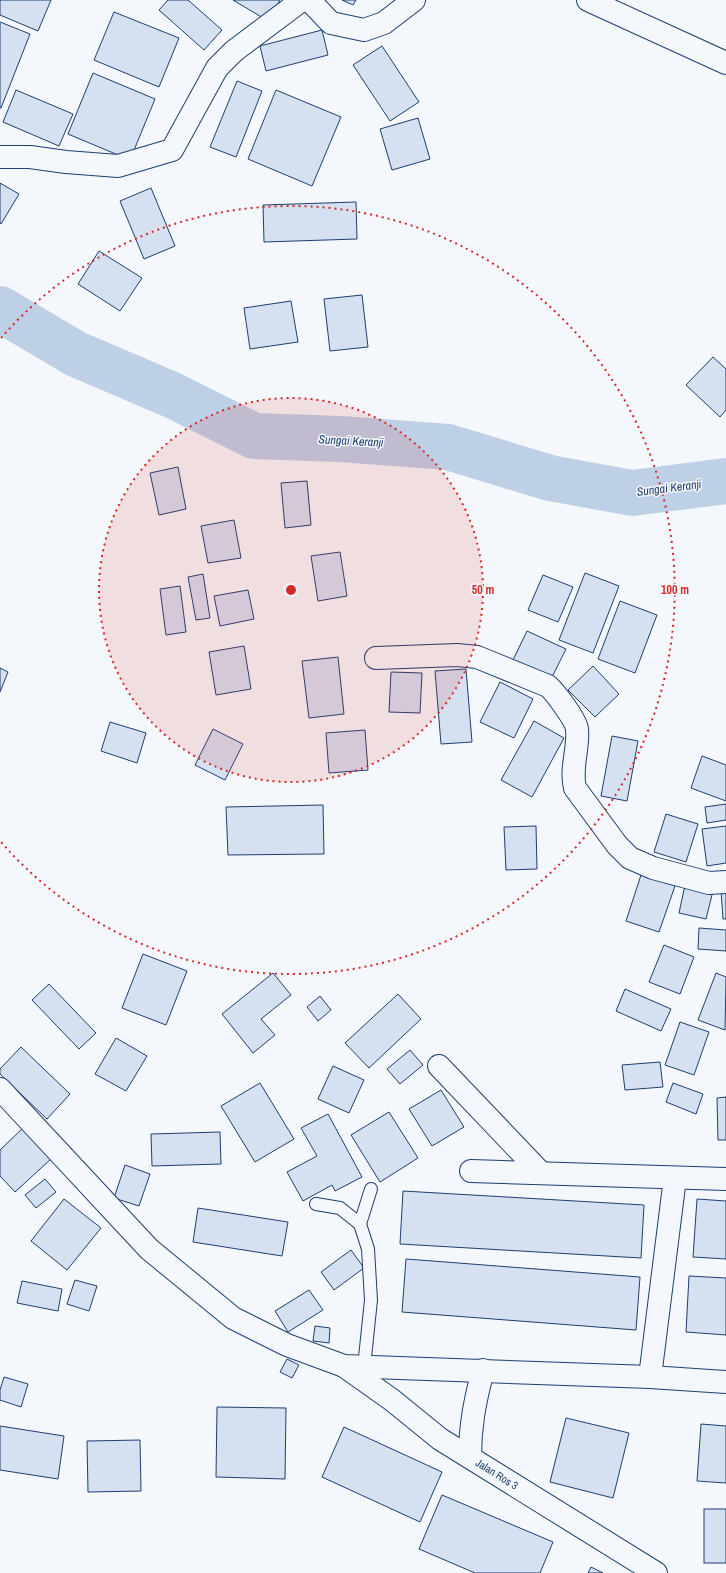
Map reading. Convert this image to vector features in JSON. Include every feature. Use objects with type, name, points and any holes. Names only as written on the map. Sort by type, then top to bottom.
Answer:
[{"type":"street","points":[[0,157],[30,157],[66,162],[118,166],[172,150],[217,68],[234,51],[302,0]]},
{"type":"street","points":[[309,0],[331,23],[364,30],[384,23],[414,0]]},
{"type":"street","points":[[588,0],[726,63]]},
{"type":"street","points":[[376,658],[457,655],[477,657],[548,686],[556,694],[577,728],[572,777],[575,788],[617,845],[630,858],[653,868],[709,883],[726,882]]},
{"type":"street","points":[[439,1066],[541,1173]]},
{"type":"street","points":[[0,1089],[149,1249],[233,1318],[287,1345],[354,1366],[650,1377],[726,1382]]},
{"type":"street","points":[[471,1170],[726,1179]]},
{"type":"street","points":[[650,1377],[675,1178]]},
{"type":"street","name":"Jalan Ros 3","points":[[354,1366],[392,1400],[440,1439],[656,1573]]},
{"type":"street","points":[[470,1457],[470,1429],[473,1407],[483,1370]]},
{"type":"lane","points":[[360,1224],[372,1189]]},
{"type":"lane","points":[[316,1204],[340,1208],[360,1224],[368,1249],[371,1300],[354,1366]]},
{"type":"building","points":[[0,0],[51,0],[38,31],[0,15]]},
{"type":"building","points":[[168,0],[188,0],[222,30],[204,50],[159,10]]},
{"type":"building","points":[[233,0],[280,0],[268,21]]},
{"type":"building","points":[[342,0],[356,0],[353,5]]},
{"type":"building","points":[[114,12],[179,38],[159,87],[94,60]]},
{"type":"building","points":[[0,22],[30,34],[1,108],[0,108]]},
{"type":"building","points":[[322,30],[328,55],[266,71],[260,46]]},
{"type":"building","points":[[382,46],[419,102],[390,121],[353,65]]},
{"type":"building","points":[[93,73],[155,99],[130,160],[68,134]]},
{"type":"building","points":[[237,81],[262,91],[236,157],[210,147]]},
{"type":"building","points":[[16,90],[73,114],[59,146],[3,122]]},
{"type":"building","points":[[276,90],[341,117],[312,186],[248,159]]},
{"type":"building","points":[[418,118],[430,159],[392,170],[380,129]]},
{"type":"building","points":[[0,183],[19,194],[1,224],[0,223]]},
{"type":"building","points":[[151,188],[175,246],[144,259],[120,201]]},
{"type":"building","points":[[356,202],[357,239],[264,242],[263,205]]},
{"type":"building","points":[[99,251],[142,278],[120,311],[78,284]]},
{"type":"building","points":[[362,295],[368,347],[330,351],[324,299]]},
{"type":"building","points":[[291,301],[298,342],[250,349],[244,308]]},
{"type":"building","points":[[713,357],[726,369],[726,410],[720,417],[686,385]]},
{"type":"building","points":[[178,467],[186,509],[159,515],[150,473]]},
{"type":"building","points":[[307,481],[311,525],[285,528],[281,483]]},
{"type":"building","points":[[234,520],[241,558],[208,563],[201,526]]},
{"type":"building","points":[[340,552],[347,596],[318,601],[311,556]]},
{"type":"building","points":[[585,573],[619,586],[593,653],[559,640]]},
{"type":"building","points":[[203,574],[210,618],[196,620],[188,577]]},
{"type":"building","points":[[543,575],[573,587],[558,622],[528,610]]},
{"type":"building","points":[[180,586],[186,632],[166,635],[160,589]]},
{"type":"building","points":[[248,590],[254,619],[220,626],[214,596]]},
{"type":"building","points":[[620,601],[657,615],[635,673],[598,659]]},
{"type":"building","points":[[527,631],[566,649],[552,677],[513,660]]},
{"type":"building","points":[[244,646],[251,689],[216,695],[209,652]]},
{"type":"building","points":[[338,657],[344,714],[309,718],[302,661]]},
{"type":"building","points":[[593,666],[619,694],[595,717],[568,690]]},
{"type":"building","points":[[0,668],[8,672],[0,692]]},
{"type":"building","points":[[466,669],[472,742],[441,744],[435,671]]},
{"type":"building","points":[[391,672],[422,673],[420,713],[389,712]]},
{"type":"building","points":[[500,682],[533,699],[514,738],[480,722]]},
{"type":"building","points":[[534,721],[564,738],[532,797],[501,780]]},
{"type":"building","points":[[110,722],[146,733],[137,763],[101,751]]},
{"type":"building","points":[[213,729],[243,744],[225,780],[195,765]]},
{"type":"building","points":[[365,730],[368,770],[329,773],[326,733]]},
{"type":"building","points":[[612,736],[638,741],[627,801],[601,796]]},
{"type":"building","points":[[702,756],[726,765],[726,801],[691,788]]},
{"type":"building","points":[[726,804],[726,820],[707,823],[705,807]]},
{"type":"building","points":[[323,805],[324,854],[228,855],[226,807]]},
{"type":"building","points":[[666,814],[698,824],[686,862],[654,852]]},
{"type":"building","points":[[536,826],[537,869],[506,870],[504,827]]},
{"type":"building","points":[[726,826],[726,863],[707,866],[702,829]]},
{"type":"building","points":[[641,875],[675,886],[659,932],[626,921]]},
{"type":"building","points":[[685,885],[713,891],[706,919],[679,913]]},
{"type":"building","points":[[721,891],[726,891],[726,919],[723,919]]},
{"type":"building","points":[[699,928],[726,930],[726,951],[698,949]]},
{"type":"building","points":[[664,945],[694,957],[680,994],[649,982]]},
{"type":"building","points":[[143,954],[187,971],[166,1025],[122,1008]]},
{"type":"building","points":[[273,973],[291,995],[261,1019],[275,1035],[253,1053],[222,1014]]},
{"type":"building","points":[[716,973],[726,977],[725,1030],[698,1020]]},
{"type":"building","points":[[49,984],[96,1033],[79,1049],[32,1000]]},
{"type":"building","points":[[625,989],[671,1009],[661,1031],[616,1011]]},
{"type":"building","points":[[398,994],[421,1019],[369,1068],[345,1043]]},
{"type":"building","points":[[320,996],[331,1010],[318,1021],[307,1007]]},
{"type":"building","points":[[680,1022],[709,1032],[694,1075],[665,1065]]},
{"type":"building","points":[[116,1038],[147,1056],[126,1091],[95,1074]]},
{"type":"building","points":[[21,1047],[70,1094],[47,1119],[0,1074],[0,1069]]},
{"type":"building","points":[[410,1050],[423,1065],[400,1084],[387,1069]]},
{"type":"building","points":[[660,1062],[663,1087],[625,1090],[622,1065]]},
{"type":"building","points":[[333,1066],[364,1080],[349,1113],[318,1099]]},
{"type":"building","points":[[260,1083],[294,1139],[255,1162],[221,1106]]},
{"type":"building","points":[[673,1083],[703,1094],[696,1114],[666,1102]]},
{"type":"building","points":[[441,1090],[464,1127],[432,1146],[409,1109]]},
{"type":"building","points":[[726,1097],[726,1140],[718,1140],[717,1098]]},
{"type":"building","points":[[389,1112],[418,1158],[380,1182],[351,1135]]},
{"type":"building","points":[[328,1114],[362,1177],[335,1191],[332,1185],[303,1201],[287,1172],[317,1156],[301,1128]]},
{"type":"building","points":[[23,1128],[52,1158],[15,1192],[0,1176],[0,1150]]},
{"type":"building","points":[[220,1132],[221,1164],[152,1166],[151,1134]]},
{"type":"building","points":[[125,1165],[150,1174],[139,1206],[114,1198]]},
{"type":"building","points":[[45,1179],[56,1192],[36,1208],[25,1195]]},
{"type":"building","points":[[403,1191],[644,1205],[641,1258],[400,1244]]},
{"type":"building","points":[[64,1199],[101,1228],[67,1270],[31,1241]]},
{"type":"building","points":[[697,1199],[726,1201],[726,1259],[693,1257]]},
{"type":"building","points":[[198,1208],[288,1222],[282,1256],[193,1242]]},
{"type":"building","points":[[351,1250],[364,1268],[334,1290],[321,1272]]},
{"type":"building","points":[[406,1259],[640,1277],[636,1330],[402,1312]]},
{"type":"building","points":[[689,1276],[726,1278],[726,1335],[686,1332]]},
{"type":"building","points":[[75,1280],[97,1286],[89,1311],[67,1304]]},
{"type":"building","points":[[22,1281],[62,1289],[58,1311],[17,1303]]},
{"type":"building","points":[[309,1290],[323,1310],[288,1332],[275,1311]]},
{"type":"building","points":[[315,1326],[330,1328],[329,1343],[313,1341]]},
{"type":"building","points":[[287,1359],[299,1365],[292,1378],[280,1372]]},
{"type":"building","points":[[4,1377],[28,1384],[21,1407],[0,1400],[0,1390]]},
{"type":"building","points":[[217,1407],[286,1408],[285,1479],[216,1477]]},
{"type":"building","points":[[566,1418],[629,1433],[613,1498],[550,1482]]},
{"type":"building","points":[[701,1424],[726,1426],[726,1483],[697,1481]]},
{"type":"building","points":[[0,1426],[64,1436],[58,1479],[0,1470]]},
{"type":"building","points":[[344,1427],[442,1472],[420,1522],[322,1477]]},
{"type":"building","points":[[140,1440],[141,1491],[88,1492],[87,1441]]},
{"type":"building","points":[[442,1495],[553,1542],[540,1573],[475,1573],[419,1549]]},
{"type":"building","points":[[704,1509],[726,1509],[726,1563],[704,1563]]},
{"type":"building","points":[[591,1567],[603,1573],[588,1573]]},
{"type":"waterway","name":"Sungai Keranji","points":[[0,309],[76,354],[172,395],[254,436],[341,439],[448,447],[550,478],[632,493],[726,481]]}]
